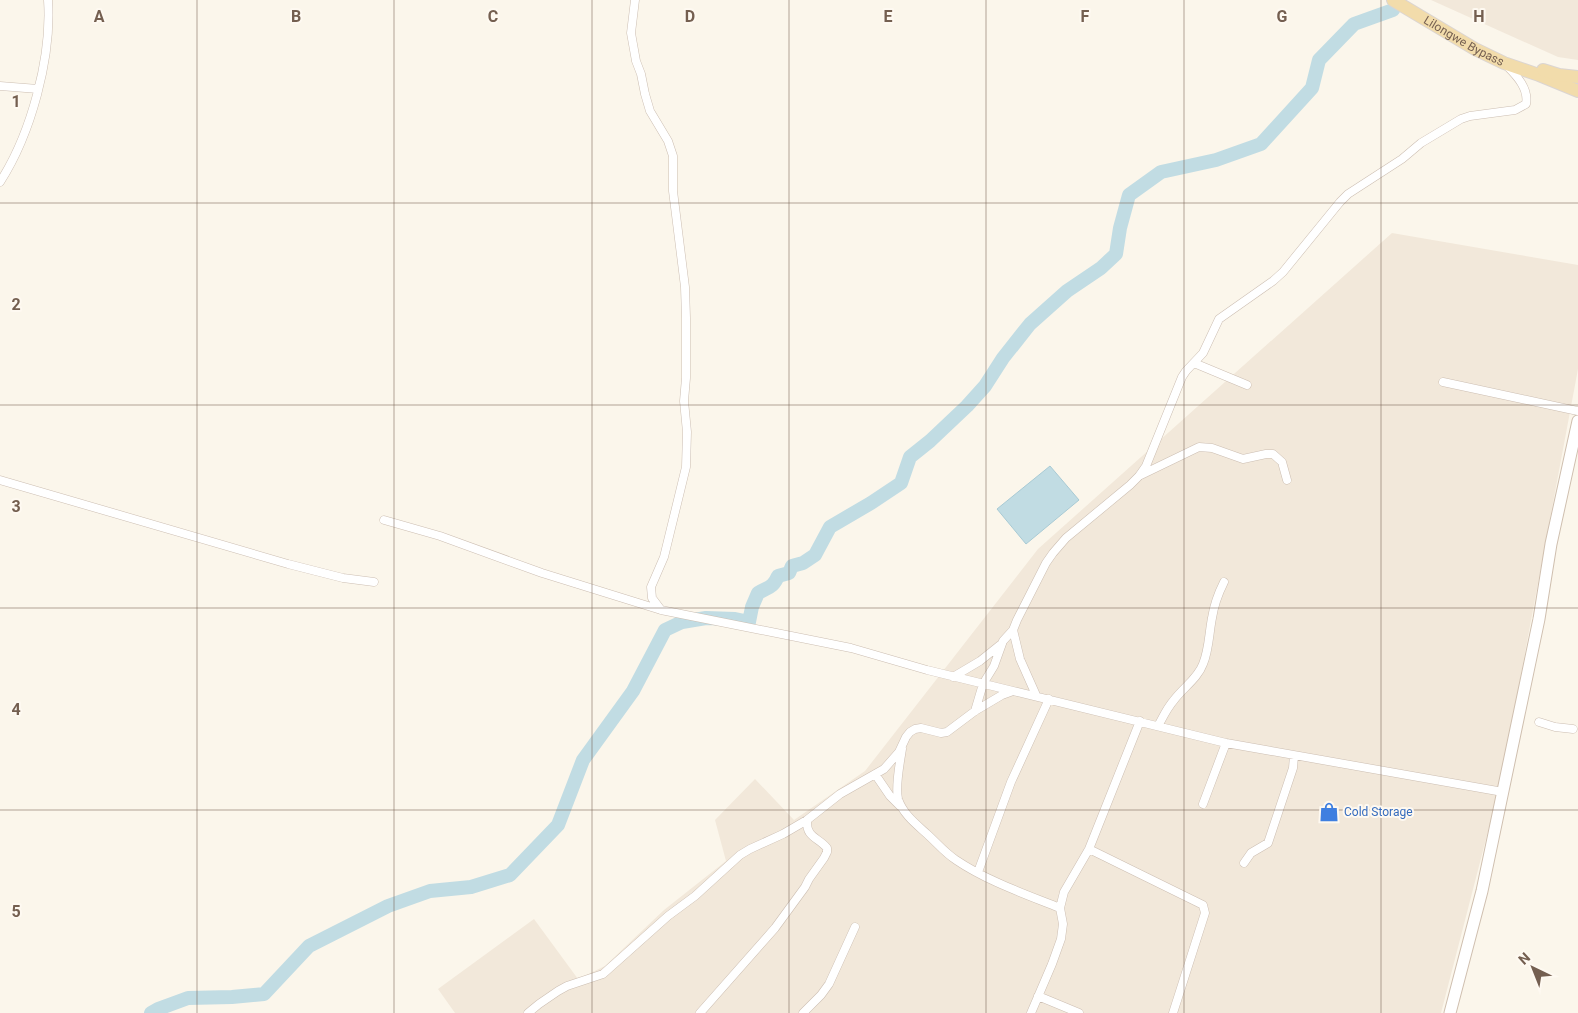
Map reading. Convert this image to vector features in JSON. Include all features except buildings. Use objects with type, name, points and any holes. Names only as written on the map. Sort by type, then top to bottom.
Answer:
[{"type":"main road","name":"Lilongwe Bypass","points":[[1392,0],[1504,63],[1578,91]]},
{"type":"main road","points":[[1504,63],[1514,62],[1578,77]]},
{"type":"main road","name":"Lilongwe Bypass","points":[[1544,77],[1578,83]]},
{"type":"main road","points":[[1544,77],[1578,100]]},
{"type":"main road","points":[[1450,1013],[1468,947],[1502,792],[1539,619],[1551,544],[1578,421]]},
{"type":"street","points":[[0,182],[9,168],[19,145],[38,89],[49,20],[48,0]]},
{"type":"street","points":[[635,0],[631,33],[644,94],[650,111],[668,141],[673,156],[673,191],[685,287],[686,378],[684,401],[687,432],[686,467],[664,557],[651,587],[652,598],[661,610]]},
{"type":"street","points":[[1139,476],[1152,454],[1182,377],[1203,353],[1219,319],[1283,272],[1340,202],[1352,191],[1402,159],[1421,143],[1461,119],[1515,110],[1526,104],[1526,93],[1522,83],[1504,63]]},
{"type":"street","points":[[0,86],[38,89]]},
{"type":"street","points":[[1194,363],[1247,385]]},
{"type":"street","points":[[1443,382],[1578,411]]},
{"type":"street","points":[[953,677],[980,661],[1003,642],[1013,630],[1052,553],[1066,538],[1139,476],[1199,447],[1212,448],[1243,459],[1273,454],[1282,462],[1287,480]]},
{"type":"street","points":[[0,480],[288,564],[343,578],[374,582]]},
{"type":"street","points":[[384,520],[440,536],[542,573],[661,610],[851,648],[953,677],[1036,695],[1226,743],[1502,792]]},
{"type":"street","points":[[1158,726],[1174,699],[1203,665],[1217,596],[1224,582]]},
{"type":"street","points":[[1013,630],[1020,659],[1036,695]]},
{"type":"street","points":[[974,711],[983,684],[994,666],[1003,642]]},
{"type":"street","points":[[528,1013],[567,986],[603,974],[668,916],[695,896],[750,849],[783,834],[806,820],[840,794],[884,770],[892,761],[910,732],[915,729],[947,732],[974,711],[1012,691]]},
{"type":"street","points":[[978,872],[1011,782],[1049,699]]},
{"type":"street","points":[[1031,1013],[1061,939],[1063,924],[1060,908],[1064,892],[1088,849],[1140,722]]},
{"type":"street","points":[[1539,722],[1556,727],[1573,728]]},
{"type":"street","points":[[1203,804],[1226,743]]},
{"type":"street","points":[[903,744],[898,798],[910,820],[955,860],[1014,890],[1060,908]]},
{"type":"street","points":[[1244,863],[1251,853],[1268,843],[1293,768],[1294,756]]},
{"type":"street","points":[[875,774],[890,796],[902,807]]},
{"type":"street","points":[[700,1013],[775,928],[824,858],[827,848],[809,833],[806,827],[806,820]]},
{"type":"street","points":[[1088,849],[1203,905],[1205,913],[1173,1013]]},
{"type":"street","points":[[805,1011],[829,984],[855,927]]},
{"type":"street","points":[[1038,996],[1079,1013]]},
{"type":"street","points":[[805,1011],[816,1013]]},
{"type":"shaded area","points":[[1431,0],[1578,0],[1578,60],[1558,57]]},
{"type":"shaded area","points":[[1392,233],[1578,265],[1578,369],[1501,781],[1441,1013],[455,1013],[438,989],[534,919],[578,979],[605,966],[664,910],[726,861],[715,820],[755,779],[794,820],[865,771],[1038,549]]},
{"type":"water","points":[[1050,466],[1079,500],[1026,544],[997,509]]},
{"type":"waterway","points":[[151,1013],[188,998],[264,994],[309,946],[388,906],[430,891],[471,887],[510,875],[558,825],[583,760],[633,691],[665,630],[682,622],[706,618],[735,619],[749,622],[752,607],[758,593],[772,585],[778,576],[789,573],[792,566],[803,563],[815,555],[830,527],[901,483],[910,457],[967,406],[985,386],[1003,358],[1030,324],[1067,291],[1101,268],[1116,254],[1120,228],[1129,195],[1161,172],[1216,160],[1261,144],[1312,88],[1319,60],[1354,24],[1393,10],[1399,0]]},
{"type":"place","name":"Cold Storage","points":[[1329,812]]}]
